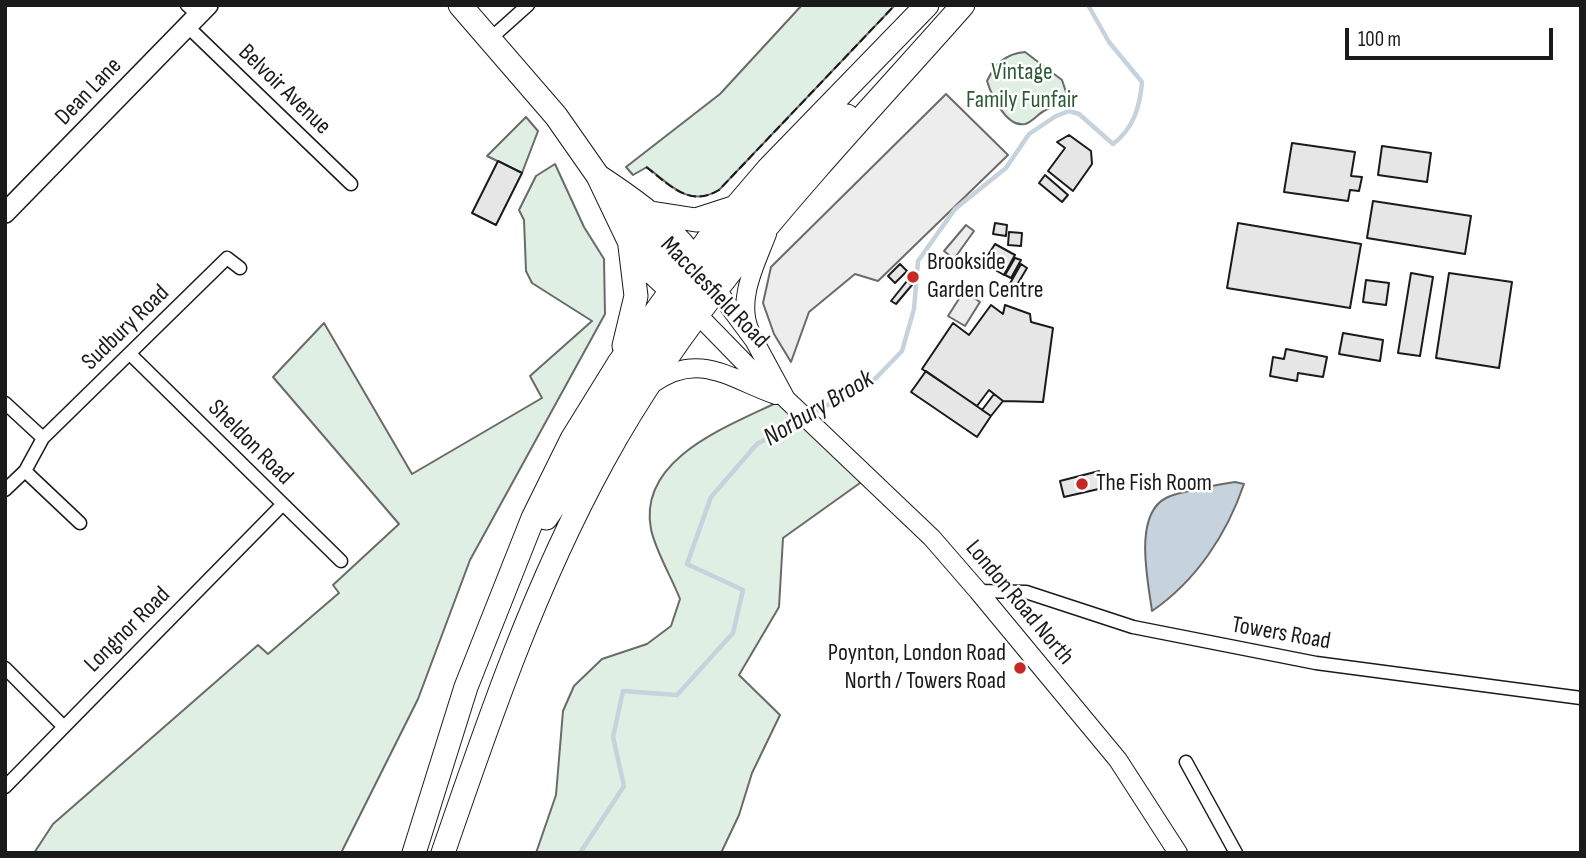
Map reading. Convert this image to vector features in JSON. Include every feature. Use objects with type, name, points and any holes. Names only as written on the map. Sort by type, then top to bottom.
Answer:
[{"type":"highway","name":"Macclesfield Road","points":[[460,5],[556,116],[604,180],[630,243],[694,288]]},
{"type":"highway","points":[[443,853],[495,700],[529,616],[604,459],[651,385],[694,288],[736,206],[768,169],[927,5]]},
{"type":"highway","points":[[414,853],[466,688],[517,558],[572,439],[619,363],[694,288],[771,221],[963,5]]},
{"type":"highway","points":[[517,558],[580,469],[651,349],[694,288],[766,199],[830,131],[919,55]]},
{"type":"highway","name":"Macclesfield Road","points":[[604,180],[648,212],[694,288]]},
{"type":"highway","points":[[604,180],[620,203],[694,288]]},
{"type":"highway","points":[[648,212],[696,220],[736,206]]},
{"type":"highway","points":[[619,363],[636,296],[630,243]]},
{"type":"main road","name":"Dean Lane","points":[[5,213],[195,13]]},
{"type":"main road","points":[[754,340],[747,324],[745,309],[749,283],[771,221]]},
{"type":"main road","name":"Macclesfield Road","points":[[694,288],[754,340],[785,400]]},
{"type":"main road","name":"Macclesfield Road","points":[[694,288],[785,400]]},
{"type":"main road","points":[[651,385],[681,369],[704,367],[785,400]]},
{"type":"main road","name":"London Road North","points":[[785,400],[932,538],[978,591],[1118,760],[1178,853]]},
{"type":"street","points":[[490,39],[528,5]]},
{"type":"street","name":"Belvoir Avenue","points":[[195,13],[351,184]]},
{"type":"street","name":"Sudbury Road","points":[[5,490],[25,471],[43,438],[227,258],[240,268]]},
{"type":"street","name":"Sheldon Road","points":[[130,354],[341,561]]},
{"type":"street","points":[[5,402],[43,438]]},
{"type":"street","points":[[25,471],[80,523]]},
{"type":"street","name":"Longnor Road","points":[[5,787],[282,504]]},
{"type":"street","name":"Towers Road","points":[[978,591],[1026,592],[1133,627],[1316,663],[1581,698]]},
{"type":"street","points":[[5,668],[63,726]]},
{"type":"street","points":[[1186,762],[1236,853]]},
{"type":"green space","points":[[802,5],[895,5],[719,190],[698,197],[680,192],[647,167],[633,175],[626,167],[720,94]]},
{"type":"green space","name":"Vintage Family Funfair","points":[[1025,52],[1062,80],[1070,104],[1050,108],[1028,123],[1018,124],[1000,109],[987,81],[1002,61]]},
{"type":"green space","points":[[526,117],[538,131],[522,173],[487,156]]},
{"type":"green space","points":[[555,164],[584,227],[604,259],[605,314],[470,560],[418,699],[341,853],[34,853],[53,824],[258,645],[268,654],[339,593],[333,585],[399,524],[273,377],[324,323],[412,474],[542,398],[530,376],[592,321],[532,283],[526,271],[524,220],[519,210],[536,176]]},
{"type":"green space","points":[[782,400],[867,478],[783,538],[779,607],[739,675],[780,715],[752,773],[739,815],[721,853],[536,853],[556,795],[563,711],[574,686],[602,659],[647,644],[671,626],[680,599],[651,529],[651,504],[659,482],[673,463],[692,447]]},
{"type":"shaded area","points":[[946,94],[1008,155],[878,281],[855,274],[809,312],[791,362],[774,334],[763,303],[771,267]]},
{"type":"shaded area","points":[[966,225],[974,231],[954,259],[944,251]]},
{"type":"shaded area","points":[[964,291],[980,302],[965,326],[948,316]]},
{"type":"shaded area","points":[[1235,482],[1244,484],[1219,538],[1183,586],[1152,611],[1145,550],[1149,519],[1156,507],[1172,496]]},
{"type":"building","points":[[1069,135],[1091,151],[1092,164],[1073,191],[1048,171],[1065,148],[1057,142]]},
{"type":"building","points":[[1292,143],[1355,152],[1351,176],[1362,177],[1359,191],[1350,190],[1348,201],[1284,192]]},
{"type":"building","points":[[1382,146],[1431,153],[1427,182],[1378,175]]},
{"type":"building","points":[[498,161],[522,173],[496,225],[472,213]]},
{"type":"building","points":[[1045,175],[1068,195],[1062,202],[1039,183]]},
{"type":"building","points":[[1373,201],[1471,216],[1465,254],[1367,238]]},
{"type":"building","points":[[995,223],[1007,225],[1006,236],[993,234]]},
{"type":"building","points":[[1238,223],[1361,244],[1350,308],[1227,288]]},
{"type":"building","points":[[1009,232],[1022,233],[1021,246],[1008,245]]},
{"type":"building","points":[[995,244],[1015,255],[1004,275],[983,263]]},
{"type":"building","points":[[1015,258],[1021,260],[1011,278],[1005,275]]},
{"type":"building","points":[[900,264],[907,271],[895,283],[888,276]]},
{"type":"building","points":[[1021,264],[1027,268],[1014,290],[1008,287]]},
{"type":"building","points":[[1411,273],[1433,277],[1420,356],[1398,353]]},
{"type":"building","points":[[1449,273],[1512,282],[1499,368],[1436,358]]},
{"type":"building","points":[[1366,280],[1389,283],[1386,305],[1363,302]]},
{"type":"building","points":[[907,281],[912,285],[896,304],[891,301]]},
{"type":"building","points":[[991,305],[1003,314],[1005,305],[1030,314],[1031,322],[1053,328],[1043,402],[1003,401],[989,390],[977,406],[922,369],[953,323],[969,335]]},
{"type":"building","points":[[1343,333],[1383,340],[1380,361],[1339,354]]},
{"type":"building","points":[[1286,349],[1327,357],[1323,377],[1298,373],[1297,381],[1270,376],[1273,357],[1284,359]]},
{"type":"building","points":[[926,371],[991,416],[977,437],[911,392]]},
{"type":"building","points":[[994,394],[1003,401],[991,416],[982,410]]},
{"type":"building","name":"The Fish Room","points":[[1099,471],[1103,488],[1064,497],[1060,481]]},
{"type":"waterway","name":"Norbury Brook","points":[[811,414],[875,379],[902,351],[914,309],[918,261],[955,209],[1006,168],[1029,134],[1056,116],[1069,111],[1079,114],[1113,144],[1131,124],[1140,100],[1142,82],[1109,42],[1088,5]]},
{"type":"waterway","name":"Norbury Brook","points":[[580,853],[624,786],[613,737],[623,691],[677,695],[733,633],[743,590],[687,564],[711,497],[757,444],[800,420]]},
{"type":"fence","points":[[646,167],[672,187],[689,195],[698,197],[719,190],[895,5]]},
{"type":"place","name":"Brookside Garden Centre","points":[[913,277]]},
{"type":"place","name":"The Fish Room","points":[[1082,484]]},
{"type":"place","name":"Poynton, London Road North / Towers Road","points":[[1020,668]]}]
